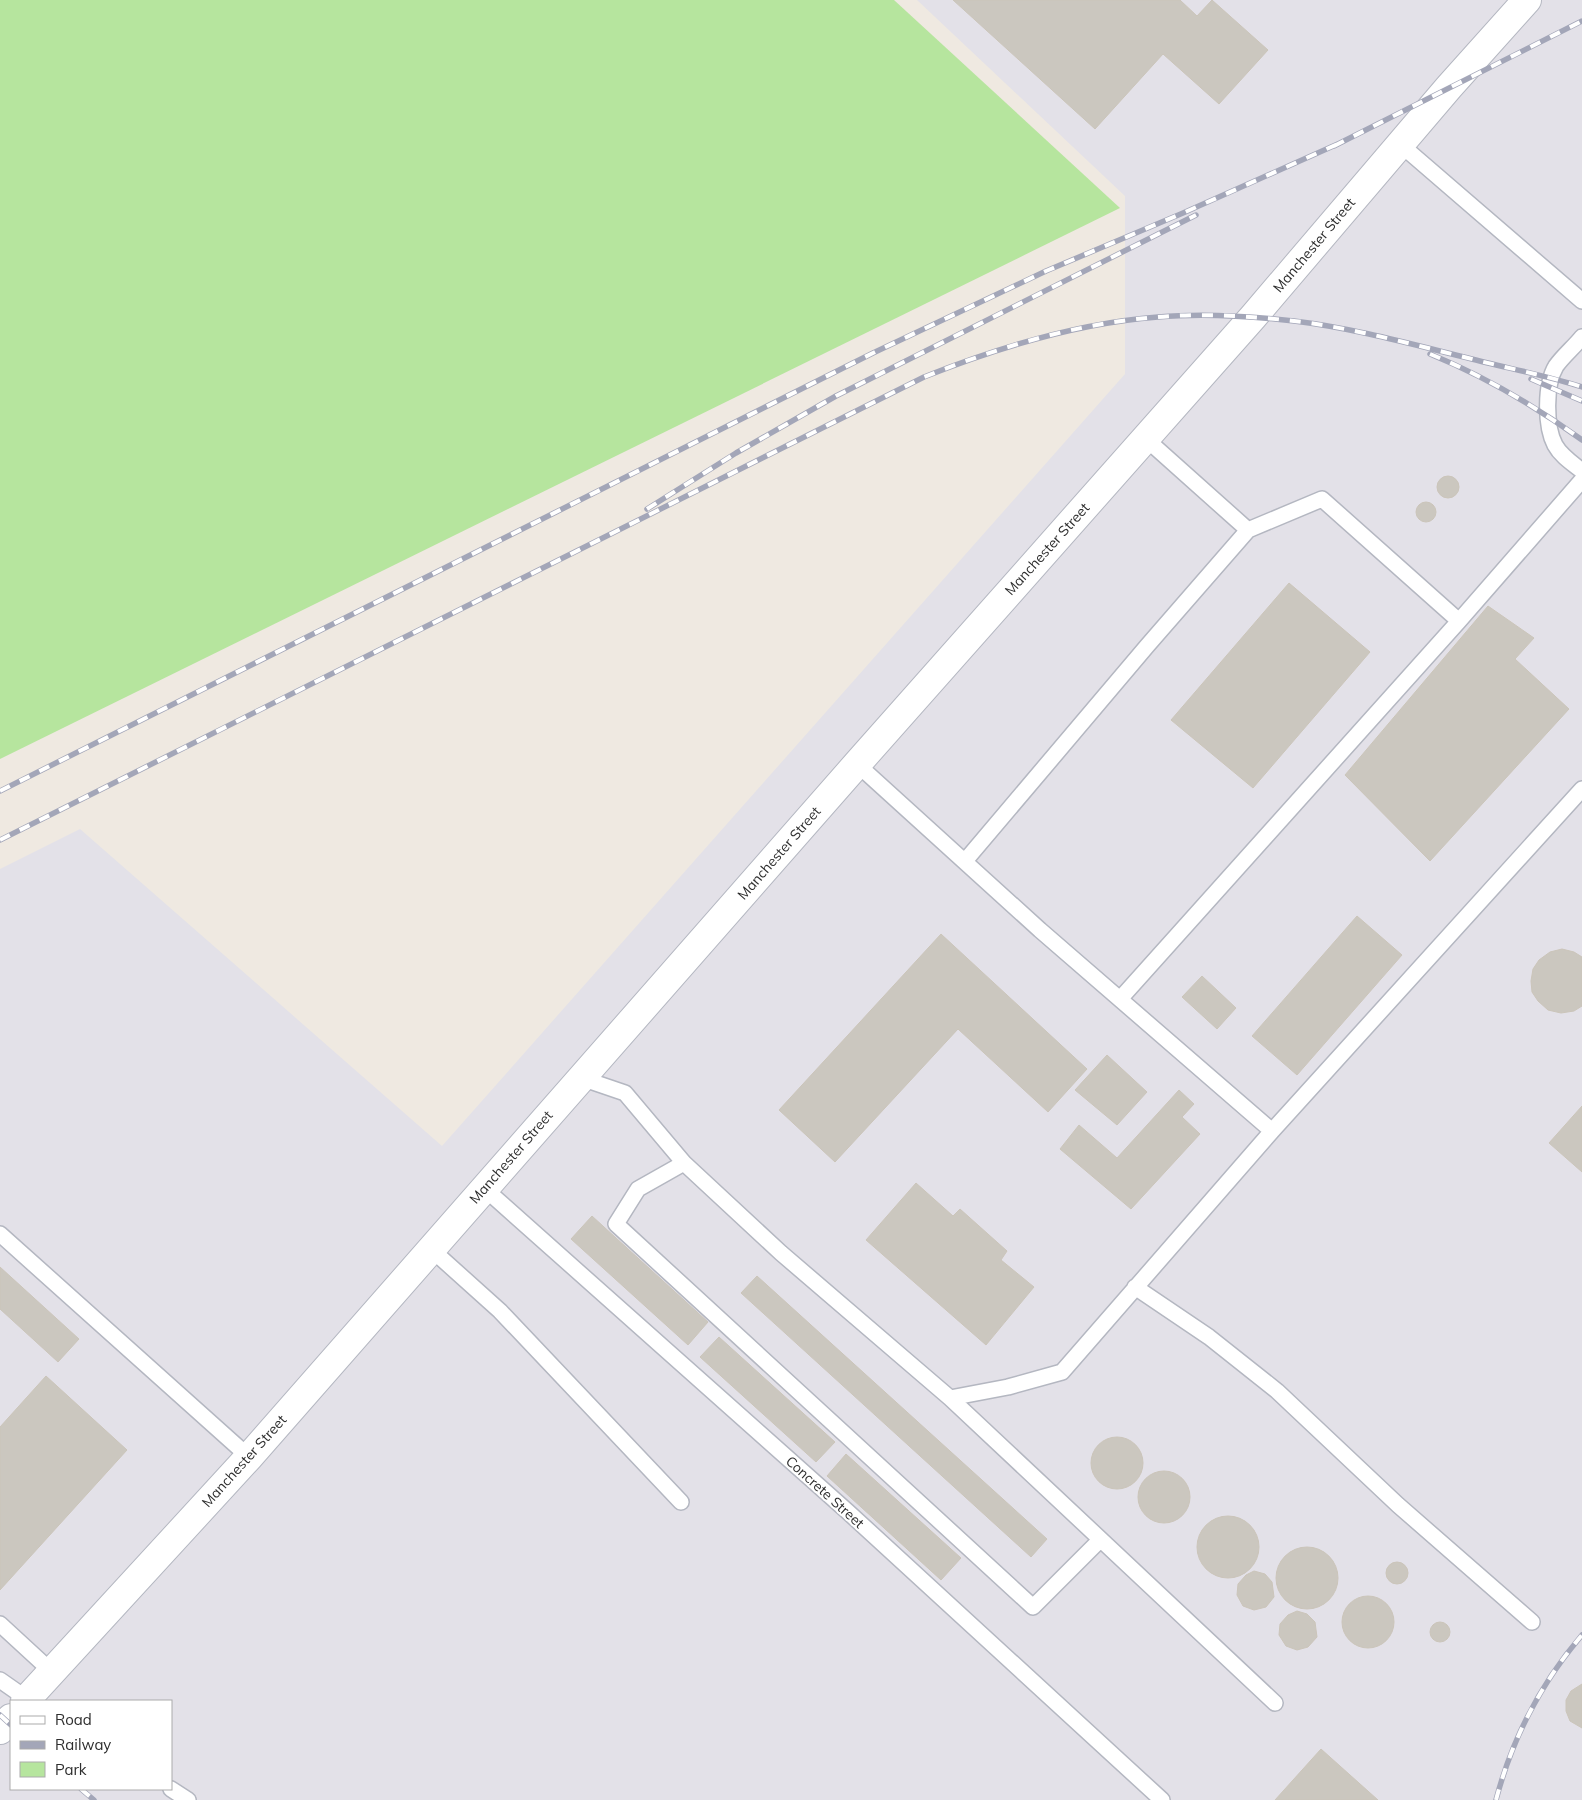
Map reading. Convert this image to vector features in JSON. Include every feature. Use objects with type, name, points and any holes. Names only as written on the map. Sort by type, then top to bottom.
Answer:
[{"type":"street","name":"Manchester Street","points":[[27,1700],[51,1671],[249,1457],[857,764],[1253,317],[1449,87],[1527,0]]},
{"type":"street","name":"Manchester Street","points":[[0,1730],[10,1719]]},
{"type":"lane","points":[[1400,144],[1582,301]]},
{"type":"lane","points":[[1582,337],[1556,366],[1549,386],[1548,400],[1550,432],[1555,444],[1563,456],[1582,472]]},
{"type":"lane","points":[[1145,438],[1248,530]]},
{"type":"lane","points":[[1120,999],[1459,621],[1582,480]]},
{"type":"lane","points":[[965,861],[1248,530],[1322,499],[1459,621]]},
{"type":"lane","points":[[857,764],[1040,930],[1199,1070],[1272,1131]]},
{"type":"lane","points":[[950,1398],[1008,1387],[1062,1372],[1272,1131],[1582,789]]},
{"type":"lane","points":[[581,1078],[625,1093],[684,1164],[781,1253],[950,1398],[1275,1703]]},
{"type":"lane","points":[[684,1164],[638,1189],[616,1224],[1033,1607],[1100,1540]]},
{"type":"lane","name":"Concrete Street","points":[[484,1188],[847,1511],[1162,1800]]},
{"type":"lane","points":[[0,1234],[249,1457]]},
{"type":"lane","points":[[431,1249],[500,1312],[681,1502]]},
{"type":"lane","points":[[1135,1287],[1209,1337],[1276,1391],[1398,1506],[1532,1622]]},
{"type":"lane","points":[[0,1624],[51,1671]]},
{"type":"lane","points":[[0,1680],[18,1700]]},
{"type":"lane","points":[[172,1790],[188,1800]]},
{"type":"shaded area","points":[[917,0],[1582,0],[1582,1800],[0,1800],[0,869],[80,829],[442,1146],[1125,374],[1125,196]]},
{"type":"green space","points":[[0,0],[894,0],[1120,208],[0,759]]},
{"type":"building","points":[[953,0],[1180,0],[1197,16],[1212,0],[1268,50],[1219,104],[1163,54],[1095,129]]},
{"type":"building","points":[[1448,476],[1456,479],[1459,487],[1456,495],[1448,498],[1440,495],[1437,487],[1440,479]]},
{"type":"building","points":[[1422,502],[1430,502],[1436,508],[1436,516],[1430,522],[1422,522],[1416,516],[1416,508]]},
{"type":"building","points":[[1289,583],[1370,652],[1253,788],[1171,720]]},
{"type":"building","points":[[1488,606],[1534,638],[1515,659],[1569,709],[1430,861],[1345,775]]},
{"type":"building","points":[[1357,916],[1402,955],[1297,1075],[1252,1036]]},
{"type":"building","points":[[941,934],[1087,1069],[1048,1112],[958,1029],[835,1162],[779,1110]]},
{"type":"building","points":[[1562,949],[1574,952],[1582,957],[1582,1006],[1574,1011],[1561,1013],[1548,1010],[1538,1001],[1532,992],[1531,981],[1533,969],[1539,960],[1550,952]]},
{"type":"building","points":[[1202,976],[1236,1008],[1217,1029],[1182,997]]},
{"type":"building","points":[[1107,1055],[1147,1092],[1117,1125],[1075,1090]]},
{"type":"building","points":[[1179,1090],[1194,1104],[1182,1117],[1200,1134],[1131,1209],[1060,1149],[1079,1125],[1117,1158]]},
{"type":"building","points":[[1582,1106],[1582,1172],[1549,1143]]},
{"type":"building","points":[[916,1183],[953,1216],[960,1209],[1007,1251],[1001,1260],[1034,1287],[986,1345],[866,1240]]},
{"type":"building","points":[[592,1216],[708,1322],[688,1345],[571,1239]]},
{"type":"building","points":[[0,1267],[79,1339],[58,1362],[0,1309]]},
{"type":"building","points":[[757,1276],[1047,1539],[1031,1557],[741,1293]]},
{"type":"building","points":[[719,1337],[835,1442],[816,1462],[700,1357]]},
{"type":"building","points":[[46,1376],[127,1450],[0,1590],[0,1427]]},
{"type":"building","points":[[1117,1437],[1127,1439],[1135,1445],[1141,1453],[1143,1463],[1141,1473],[1135,1481],[1127,1487],[1117,1489],[1107,1487],[1099,1481],[1093,1473],[1091,1463],[1093,1453],[1099,1445],[1107,1439]]},
{"type":"building","points":[[846,1454],[961,1558],[941,1580],[827,1476]]},
{"type":"building","points":[[1164,1471],[1174,1473],[1182,1479],[1188,1487],[1190,1497],[1188,1507],[1182,1515],[1174,1521],[1164,1523],[1154,1521],[1146,1515],[1140,1507],[1138,1497],[1140,1487],[1146,1479],[1154,1473]]},
{"type":"building","points":[[1228,1516],[1245,1521],[1250,1525],[1254,1530],[1259,1547],[1254,1564],[1250,1569],[1245,1573],[1228,1578],[1211,1573],[1206,1569],[1202,1564],[1197,1547],[1202,1530],[1206,1525],[1211,1521]]},
{"type":"building","points":[[1307,1547],[1319,1549],[1329,1556],[1336,1566],[1338,1578],[1336,1590],[1329,1600],[1319,1607],[1307,1609],[1295,1607],[1285,1600],[1278,1590],[1276,1578],[1278,1566],[1285,1556],[1295,1549]]},
{"type":"building","points":[[1397,1562],[1405,1565],[1408,1573],[1405,1581],[1397,1584],[1389,1581],[1386,1573],[1389,1565]]},
{"type":"building","points":[[1254,1571],[1265,1574],[1272,1582],[1274,1597],[1266,1607],[1254,1610],[1243,1606],[1237,1595],[1238,1584],[1246,1575]]},
{"type":"building","points":[[1368,1596],[1378,1598],[1386,1604],[1392,1612],[1394,1622],[1392,1632],[1386,1640],[1378,1646],[1368,1648],[1358,1646],[1350,1640],[1344,1632],[1342,1622],[1344,1612],[1350,1604],[1358,1598]]},
{"type":"building","points":[[1297,1611],[1307,1614],[1315,1622],[1317,1637],[1308,1647],[1297,1650],[1286,1646],[1279,1635],[1280,1624],[1288,1615]]},
{"type":"building","points":[[1440,1622],[1447,1625],[1450,1632],[1447,1639],[1440,1642],[1433,1639],[1430,1632],[1433,1625]]},
{"type":"building","points":[[1582,1684],[1582,1728],[1570,1721],[1566,1711],[1566,1700],[1571,1691]]},
{"type":"building","points":[[1321,1749],[1378,1800],[1275,1800]]},
{"type":"railway","points":[[1334,146],[1582,21]]},
{"type":"railway","points":[[0,791],[873,353],[1046,271],[1183,213],[1340,143]]},
{"type":"railway","points":[[647,509],[736,453],[836,396],[1196,215]]},
{"type":"railway","points":[[0,840],[924,377],[1010,346],[1069,331],[1128,320],[1209,315],[1261,318],[1316,324],[1360,332],[1540,375],[1582,387]]},
{"type":"railway","points":[[1430,354],[1509,392],[1582,440]]},
{"type":"railway","points":[[1531,379],[1582,401]]},
{"type":"railway","points":[[1496,1800],[1510,1755],[1519,1734],[1541,1692],[1567,1653],[1582,1635]]},
{"type":"railway","points":[[0,1715],[10,1724]]},
{"type":"railway","points":[[82,1790],[94,1800]]}]
